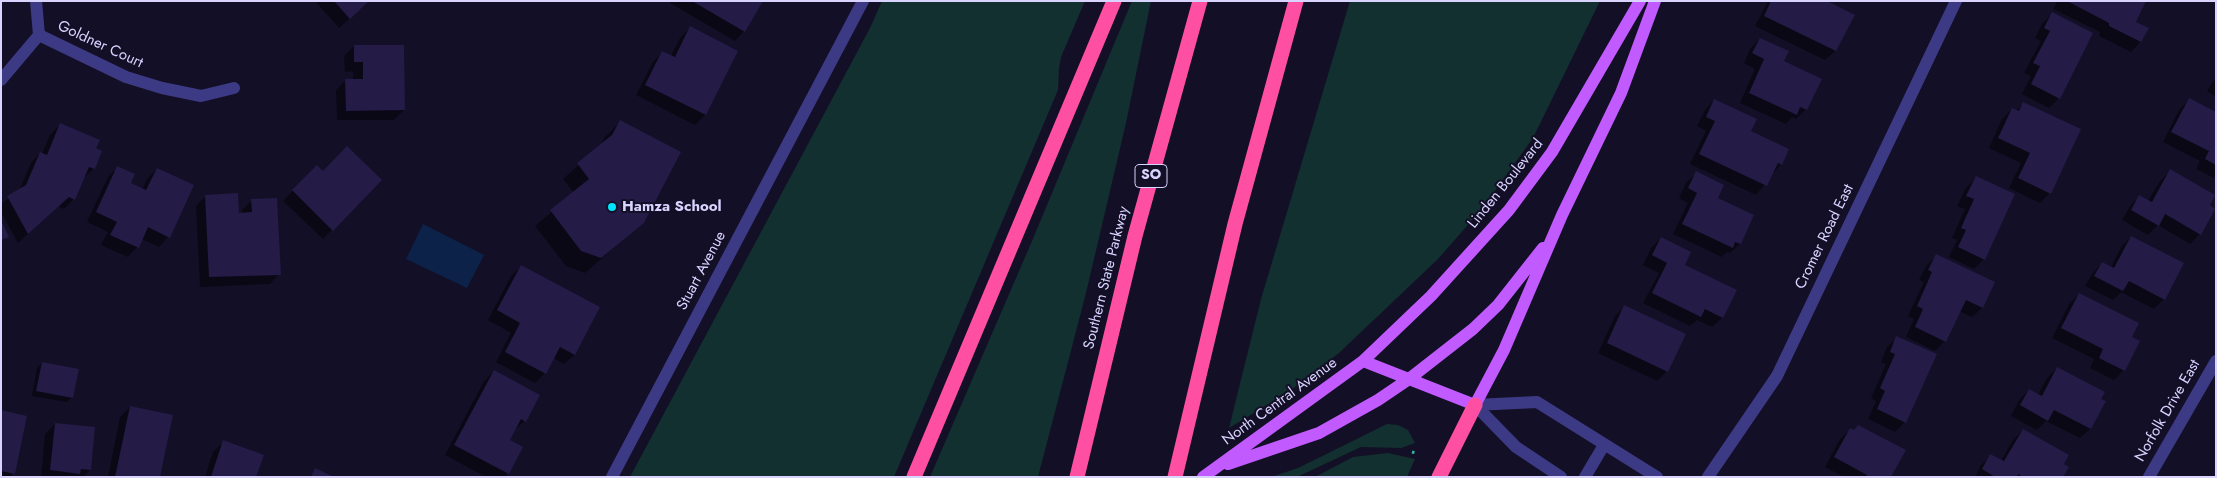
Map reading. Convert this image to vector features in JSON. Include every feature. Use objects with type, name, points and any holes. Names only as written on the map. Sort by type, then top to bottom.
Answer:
[{"type":"highway","points":[[914,477],[1114,1]]},
{"type":"highway","name":"Southern State Parkway","points":[[1077,477],[1106,352],[1166,120],[1200,1]]},
{"type":"highway","points":[[1175,477],[1203,351],[1262,121],[1296,1]]},
{"type":"highway","points":[[1439,477],[1475,405]]},
{"type":"main road","name":"Linden Boulevard","points":[[1362,361],[1431,296],[1520,196],[1573,121],[1640,1]]},
{"type":"main road","points":[[1362,361],[1475,405],[1504,350],[1562,215],[1621,93],[1655,1]]},
{"type":"main road","points":[[1410,379],[1473,329],[1498,305],[1546,243],[1562,215]]},
{"type":"main road","name":"North Central Avenue","points":[[1203,477],[1362,361]]},
{"type":"main road","name":"North Central Avenue","points":[[1216,468],[1318,433],[1378,400],[1410,379]]},
{"type":"street","points":[[1,80],[39,35],[36,1]]},
{"type":"street","name":"Stuart Avenue","points":[[612,477],[863,1]]},
{"type":"street","name":"Cromer Road East","points":[[1708,477],[1777,376],[1956,1]]},
{"type":"street","name":"Goldner Court","points":[[39,35],[126,77],[162,88],[201,96],[234,88]]},
{"type":"street","name":"Norfolk Drive East","points":[[2149,477],[2216,361]]},
{"type":"street","points":[[1475,405],[1537,402],[1657,477]]},
{"type":"street","points":[[1475,405],[1516,447],[1562,477]]},
{"type":"street","points":[[1585,477],[1604,444]]},
{"type":"green space","points":[[882,1],[1085,1],[1061,57],[1058,90],[894,477],[630,477],[870,28]]},
{"type":"green space","points":[[1132,1],[1151,1],[1126,123],[1086,293],[1038,477],[930,477],[1032,241]]},
{"type":"green space","points":[[1350,1],[1600,1],[1533,138],[1481,210],[1438,259],[1339,353],[1287,393],[1229,428],[1261,299]]},
{"type":"green space","points":[[1387,424],[1398,425],[1408,430],[1415,443],[1401,448],[1361,447],[1297,477],[1271,477],[1298,468]]},
{"type":"green space","points":[[1388,453],[1415,459],[1407,477],[1315,477],[1353,457]]},
{"type":"water","points":[[423,224],[484,255],[467,288],[406,259]]},
{"type":"building","points":[[334,1],[369,1],[350,19]]},
{"type":"building","points":[[692,1],[763,1],[745,32]]},
{"type":"building","points":[[1771,1],[1827,1],[1855,15],[1836,51],[1764,16]]},
{"type":"building","points":[[2067,1],[2146,1],[2136,22],[2149,28],[2141,42],[2109,26],[2109,23]]},
{"type":"building","points":[[2052,12],[2093,33],[2060,99],[2031,84],[2040,66],[2033,63],[2050,31],[2044,28]]},
{"type":"building","points":[[690,26],[738,51],[706,115],[645,85],[662,51],[675,57]]},
{"type":"building","points":[[1760,38],[1789,51],[1784,61],[1822,79],[1807,110],[1800,107],[1797,115],[1749,93],[1764,59],[1752,53]]},
{"type":"building","points":[[354,45],[404,45],[405,110],[346,111],[345,79],[363,79],[363,62],[354,62]]},
{"type":"building","points":[[2189,98],[2216,112],[2216,165],[2205,159],[2209,151],[2171,132]]},
{"type":"building","points":[[1714,99],[1757,119],[1751,131],[1789,149],[1782,165],[1778,163],[1767,186],[1699,154],[1715,121],[1706,117]]},
{"type":"building","points":[[2023,102],[2081,129],[2051,194],[2018,178],[2030,153],[1998,138],[2012,108],[2019,111]]},
{"type":"building","points":[[620,120],[681,152],[644,223],[601,258],[581,251],[550,210],[589,179],[577,163],[612,135]]},
{"type":"building","points":[[60,123],[100,140],[96,148],[102,151],[95,169],[89,167],[75,200],[69,197],[28,234],[7,196],[26,185],[40,152],[47,155]]},
{"type":"building","points":[[347,146],[382,180],[333,231],[292,190],[317,165],[323,171]]},
{"type":"building","points":[[117,166],[135,174],[131,183],[146,190],[157,168],[194,185],[170,238],[148,227],[139,248],[110,235],[117,222],[96,212]]},
{"type":"building","points":[[2170,169],[2215,195],[2210,205],[2215,209],[2201,235],[2165,214],[2159,226],[2131,210],[2139,195],[2152,202]]},
{"type":"building","points":[[1696,171],[1724,185],[1718,198],[1754,215],[1741,244],[1735,242],[1733,248],[1682,224],[1697,193],[1688,188]]},
{"type":"building","points":[[1976,176],[2015,194],[1985,260],[1958,247],[1966,230],[1961,228],[1974,199],[1966,196]]},
{"type":"building","points":[[238,193],[239,213],[252,212],[251,199],[277,198],[281,275],[209,277],[205,195]]},
{"type":"building","points":[[1,220],[9,237],[1,240]]},
{"type":"building","points":[[2131,236],[2184,263],[2165,300],[2129,281],[2123,291],[2094,276],[2102,262],[2114,268]]},
{"type":"building","points":[[1661,237],[1691,252],[1685,265],[1737,290],[1723,318],[1705,309],[1701,317],[1652,293],[1667,263],[1652,255]]},
{"type":"building","points":[[1936,254],[1995,282],[1983,308],[1966,300],[1946,342],[1915,327],[1923,309],[1917,306],[1932,272],[1928,270]]},
{"type":"building","points":[[521,265],[600,307],[575,355],[560,347],[546,374],[505,352],[520,323],[497,310]]},
{"type":"building","points":[[2079,293],[2139,323],[2132,337],[2140,341],[2125,371],[2099,358],[2103,349],[2061,328]]},
{"type":"building","points":[[1624,305],[1686,334],[1668,372],[1607,343]]},
{"type":"building","points":[[1896,336],[1937,354],[1906,423],[1877,409],[1885,391],[1880,388],[1895,354],[1890,352]]},
{"type":"building","points":[[42,362],[79,369],[73,398],[36,391]]},
{"type":"building","points":[[2057,367],[2105,392],[2101,399],[2106,401],[2091,429],[2054,410],[2048,421],[2020,405],[2029,389],[2042,396]]},
{"type":"building","points":[[494,370],[540,395],[526,422],[521,419],[510,440],[523,447],[509,474],[454,445]]},
{"type":"building","points":[[130,406],[173,415],[160,477],[115,477]]},
{"type":"building","points":[[1,410],[27,416],[15,474],[1,471]]},
{"type":"building","points":[[55,423],[95,427],[91,470],[81,469],[80,474],[50,470]]},
{"type":"building","points":[[1858,425],[1906,450],[1891,477],[1866,477],[1867,475],[1834,457],[1850,428],[1854,430]]},
{"type":"building","points":[[2023,429],[2069,455],[2064,464],[2069,467],[2063,477],[2023,477],[2018,474],[2017,477],[1995,477],[1982,469],[1990,454],[2004,461]]},
{"type":"building","points":[[223,440],[264,455],[256,477],[211,477]]},
{"type":"building","points":[[315,468],[334,477],[311,477]]},
{"type":"place","name":"Hamza School","points":[[612,207]]}]
